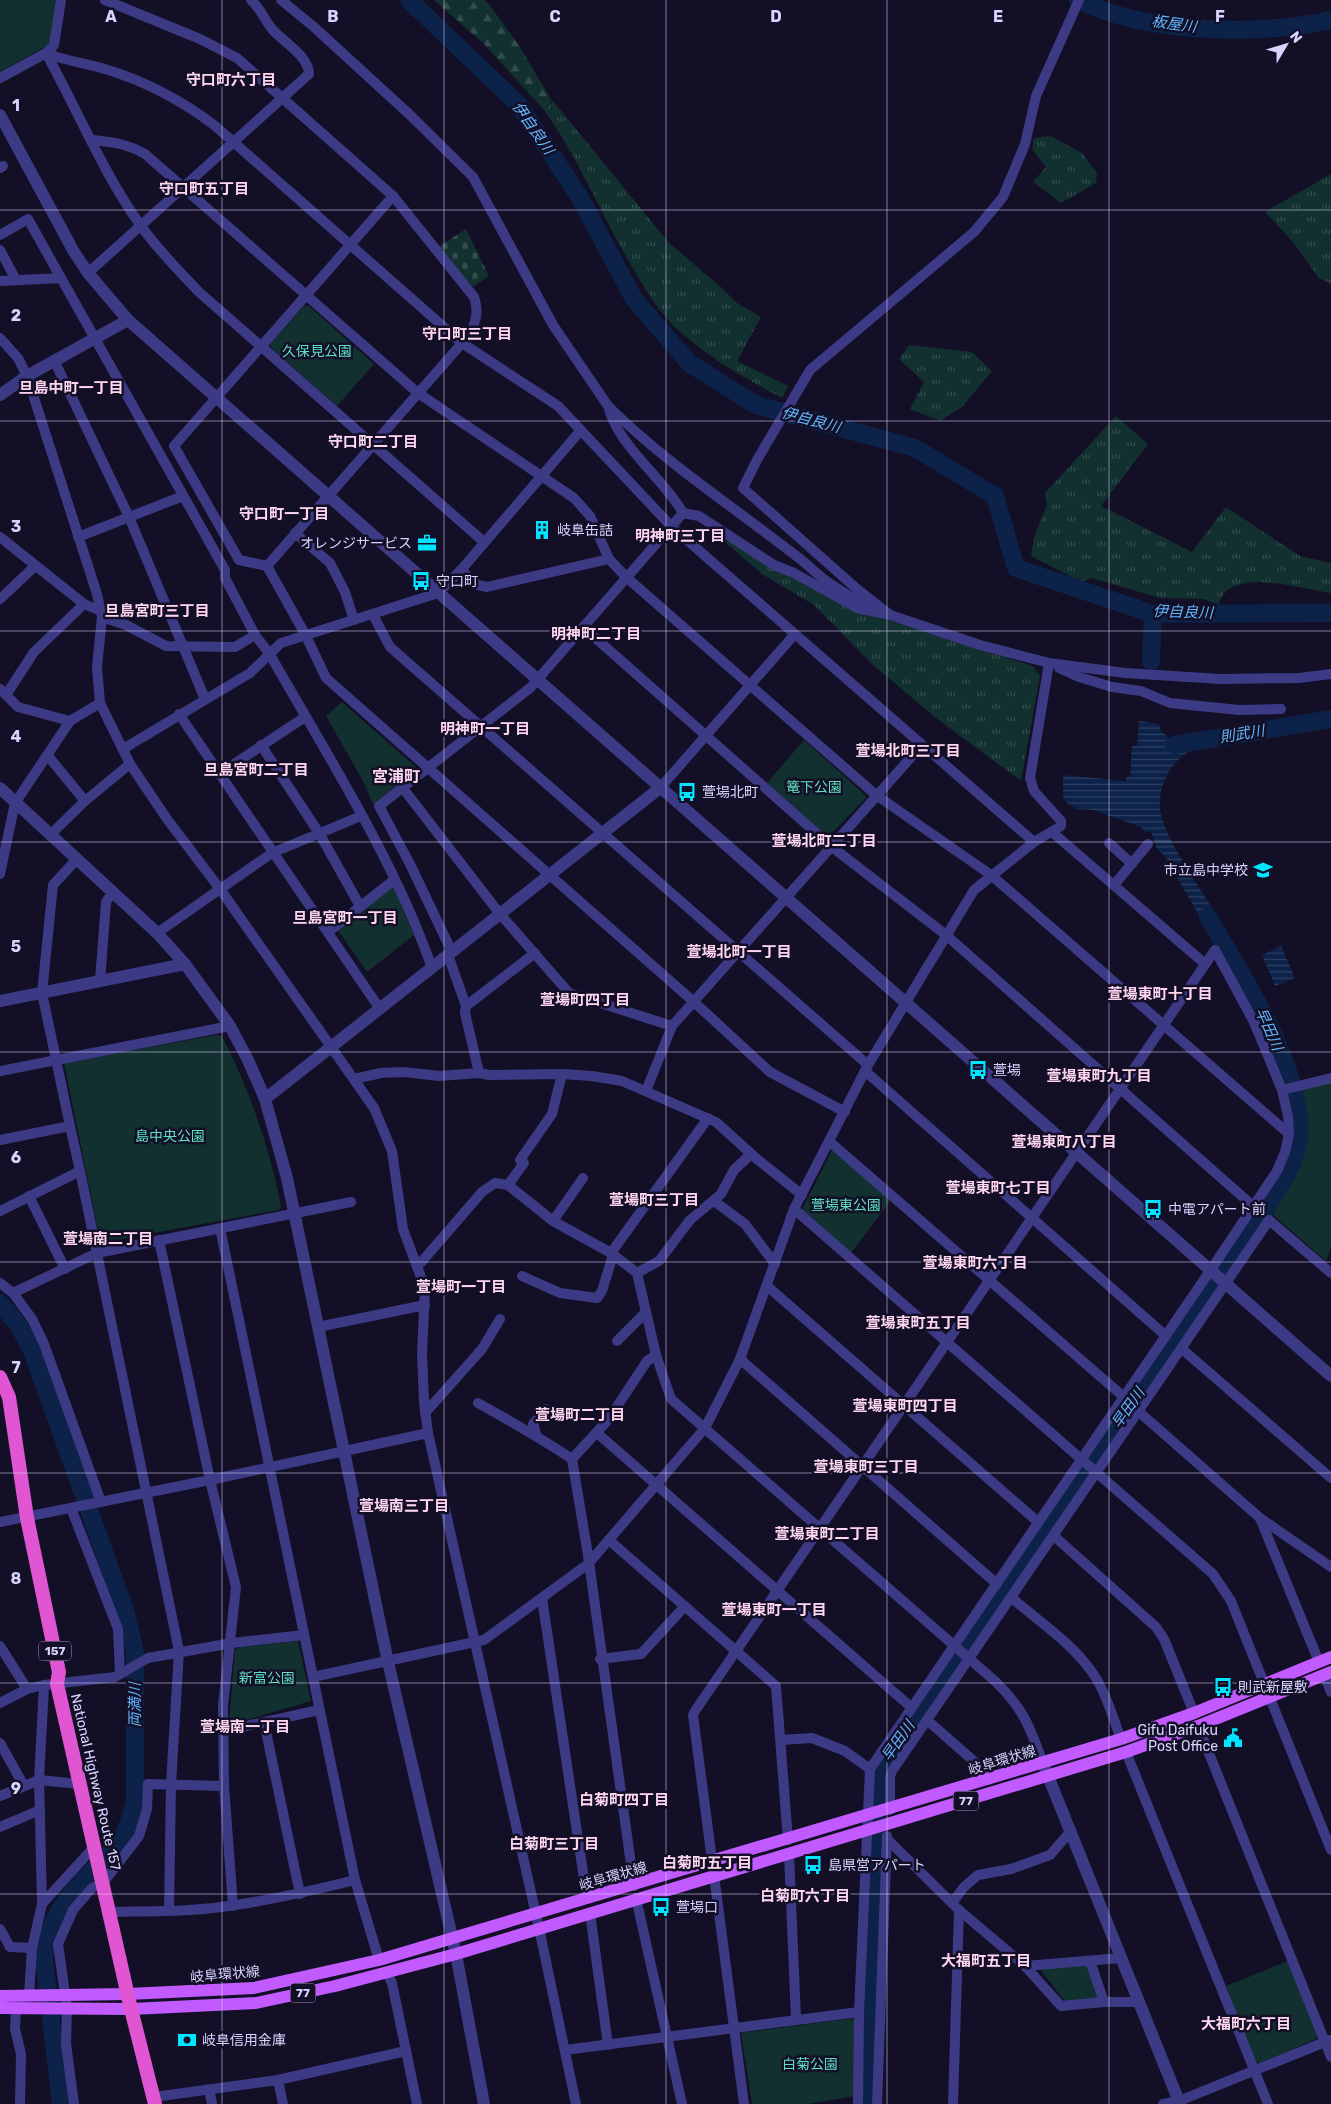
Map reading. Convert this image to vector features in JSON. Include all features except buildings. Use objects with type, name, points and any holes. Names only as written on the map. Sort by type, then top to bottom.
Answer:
[{"type":"highway","name":"National Highway Route 157","points":[[0,1377],[9,1397],[27,1518],[59,1672],[50,1685],[80,1784],[154,2100]]},
{"type":"main road","name":"岐阜環状線","points":[[0,1996],[131,2008],[256,2003],[387,1973],[590,1913],[635,1892],[712,1862],[1043,1764],[1120,1739],[1194,1713],[1325,1659]]},
{"type":"main road","name":"岐阜環状線","points":[[63,2002],[128,1994],[254,1988],[379,1960],[587,1899],[635,1892],[714,1876],[1126,1752],[1198,1726],[1328,1674]]},
{"type":"main road","name":"岐阜環状線","points":[[0,2008],[16,2008],[35,2000]]},
{"type":"street","points":[[0,78],[46,52],[54,45],[61,0]]},
{"type":"street","points":[[105,0],[225,51],[282,98],[393,196],[474,297],[477,307],[476,320],[470,334],[267,566]]},
{"type":"street","points":[[88,273],[309,74],[309,70],[302,58],[273,30],[258,6],[251,0]]},
{"type":"street","points":[[281,0],[336,47],[473,177],[553,325],[608,406],[643,440],[705,489],[826,581],[853,596],[873,612]]},
{"type":"street","points":[[890,615],[743,488],[756,460],[810,370],[824,356],[974,232],[1002,197],[1025,144],[1036,96],[1079,0]]},
{"type":"street","points":[[46,52],[118,188],[141,226],[170,262],[199,292],[484,542]]},
{"type":"street","points":[[46,52],[63,60],[105,69],[144,83],[194,110],[462,343],[558,406],[672,527],[921,746],[1034,842]]},
{"type":"street","points":[[0,115],[62,232],[88,273],[128,320],[786,900],[1077,1151],[1331,1376]]},
{"type":"street","points":[[93,140],[114,142],[132,147],[145,154],[418,393],[582,506],[590,516],[609,559],[626,577],[876,795],[991,876],[1289,1134]]},
{"type":"street","points":[[393,196],[174,446],[238,560],[267,566],[305,634],[322,673],[330,683],[694,1002],[770,1072],[845,1112]]},
{"type":"street","points":[[0,235],[28,219],[224,570],[225,578],[255,635],[269,653],[361,816],[394,880],[423,943],[432,968]]},
{"type":"street","points":[[0,250],[16,280]]},
{"type":"street","points":[[0,281],[62,278]]},
{"type":"street","points":[[0,395],[54,360],[128,320]]},
{"type":"street","points":[[0,338],[18,358],[27,376],[101,614],[98,667],[100,703],[130,764],[167,819],[220,889],[332,1047],[374,1108],[389,1140],[403,1229],[425,1288],[422,1353],[428,1433],[539,1928],[576,2104]]},
{"type":"street","points":[[54,360],[129,517],[205,699]]},
{"type":"street","points":[[608,406],[612,419],[649,471],[677,502],[683,513]]},
{"type":"street","points":[[123,749],[250,673],[269,653],[281,644],[305,634],[373,615],[438,593],[461,570],[581,430]]},
{"type":"street","points":[[78,537],[183,496]]},
{"type":"street","points":[[479,1073],[465,1013],[466,1006],[450,953],[414,871],[379,806],[538,680],[683,513]]},
{"type":"street","points":[[683,513],[699,516],[774,565],[794,573],[839,600],[980,645],[1049,663],[1125,673],[1221,679],[1299,678],[1331,674]]},
{"type":"street","points":[[296,533],[330,562],[346,592],[354,620]]},
{"type":"street","points":[[0,538],[84,604],[166,646],[183,644],[235,647],[255,635]]},
{"type":"street","points":[[461,570],[478,585],[487,587],[609,559]]},
{"type":"street","points":[[0,599],[35,566]]},
{"type":"street","points":[[70,721],[18,706],[3,692],[34,652],[84,604]]},
{"type":"street","points":[[373,615],[390,647],[604,832],[1032,1218],[1166,1336]]},
{"type":"street","points":[[582,628],[832,847],[946,935],[1254,1206]]},
{"type":"street","points":[[265,1098],[660,788],[794,635]]},
{"type":"street","points":[[1049,663],[1079,677],[1112,687],[1141,691],[1170,703],[1239,710],[1281,709]]},
{"type":"street","points":[[313,1678],[484,1640],[588,1564],[705,1428],[740,1359],[794,1209],[830,1142],[866,1068],[974,890],[1034,842],[1061,826],[1061,822],[1034,791],[1030,778],[1049,663]]},
{"type":"street","points":[[0,874],[15,803],[70,721],[100,703]]},
{"type":"street","points":[[179,714],[380,1009]]},
{"type":"street","points":[[219,774],[305,716]]},
{"type":"street","points":[[261,746],[319,833],[360,906]]},
{"type":"street","points":[[646,1091],[672,1026],[921,746]]},
{"type":"street","points":[[48,756],[85,801]]},
{"type":"street","points":[[51,834],[85,801],[130,764]]},
{"type":"street","points":[[402,787],[500,914],[569,993],[672,1026]]},
{"type":"street","points":[[0,788],[157,933],[185,964],[230,1026],[265,1098],[276,1132],[295,1212],[388,1662],[456,1954],[484,2104]]},
{"type":"street","points":[[157,933],[272,853],[361,816]]},
{"type":"street","points":[[1052,832],[1204,964]]},
{"type":"street","points":[[1109,843],[1132,864]]},
{"type":"street","points":[[1114,885],[1148,844]]},
{"type":"street","points":[[78,859],[54,885],[42,993],[179,1652],[171,1784],[169,1911]]},
{"type":"street","points":[[328,932],[394,880]]},
{"type":"street","points":[[100,981],[106,902],[113,892]]},
{"type":"street","points":[[744,2104],[693,1715],[777,1588],[1215,950],[1254,1022],[1283,1089],[1289,1134],[1285,1152],[1277,1171],[1254,1206],[1182,1349],[1095,1472],[1012,1598],[968,1658],[892,1771],[887,1810]]},
{"type":"street","points":[[466,1006],[535,953]]},
{"type":"street","points":[[0,1001],[185,964]]},
{"type":"street","points":[[0,1071],[230,1026]]},
{"type":"street","points":[[354,1079],[389,1072],[439,1076],[479,1073],[489,1075],[562,1074],[622,1081],[708,1118],[732,1134],[751,1154],[802,1195]]},
{"type":"street","points":[[508,1185],[524,1163],[520,1160],[552,1114],[562,1074]]},
{"type":"street","points":[[1283,1089],[1331,1078]]},
{"type":"street","points":[[522,1276],[560,1293],[597,1298],[602,1292],[612,1254],[708,1118]]},
{"type":"street","points":[[0,1140],[70,1126]]},
{"type":"street","points":[[830,1142],[1124,1398]]},
{"type":"street","points":[[637,1273],[659,1261],[690,1220],[714,1201],[734,1170],[751,1154]]},
{"type":"street","points":[[0,1211],[80,1171]]},
{"type":"street","points":[[553,1222],[583,1178]]},
{"type":"street","points":[[418,1266],[482,1192],[495,1183],[508,1185],[553,1222],[612,1254],[637,1273],[656,1355],[672,1399],[1016,1702],[1027,1720],[1138,2002],[1180,2102]]},
{"type":"street","points":[[29,1196],[64,1269]]},
{"type":"street","points":[[714,1201],[746,1224],[775,1264]]},
{"type":"street","points":[[13,1293],[97,1253],[351,1202]]},
{"type":"street","points":[[794,1209],[947,1341],[1082,1462],[1213,1574],[1223,1587],[1331,1850]]},
{"type":"street","points":[[858,2104],[859,2012],[870,1769],[955,1648],[1038,1522],[1082,1462],[1166,1336],[1269,1220],[1331,1273]]},
{"type":"street","points":[[220,1228],[355,1880],[379,1960]]},
{"type":"street","points":[[159,1240],[210,1480],[236,1587],[232,1643],[224,1695],[224,1786],[233,1906]]},
{"type":"street","points":[[0,1283],[13,1293],[32,1320],[44,1344],[99,1502]]},
{"type":"street","points":[[767,1286],[1038,1522]]},
{"type":"street","points":[[318,1326],[425,1305]]},
{"type":"street","points":[[617,1341],[646,1312]]},
{"type":"street","points":[[426,1414],[482,1350],[500,1319]]},
{"type":"street","points":[[1182,1349],[1331,1478]]},
{"type":"street","points":[[572,1459],[597,1433],[647,1361],[656,1355]]},
{"type":"street","points":[[740,1359],[997,1584]]},
{"type":"street","points":[[478,1403],[520,1428],[536,1434],[572,1459],[635,1892],[682,2104]]},
{"type":"street","points":[[536,1434],[532,1424],[546,1409]]},
{"type":"street","points":[[1138,1411],[1260,1518],[1331,1567]]},
{"type":"street","points":[[0,1522],[269,1468],[428,1433]]},
{"type":"street","points":[[597,1433],[777,1588],[912,1708]]},
{"type":"street","points":[[74,1507],[118,1629],[124,1671]]},
{"type":"street","points":[[1260,1518],[1325,1659]]},
{"type":"street","points":[[1054,1536],[1156,1627],[1164,1639],[1194,1713]]},
{"type":"street","points":[[609,1540],[776,1686],[788,1840]]},
{"type":"street","points":[[542,1598],[587,1899]]},
{"type":"street","points":[[1012,1598],[1078,1656],[1090,1669],[1098,1682],[1120,1739]]},
{"type":"street","points":[[600,1659],[642,1654],[685,1606]]},
{"type":"street","points":[[0,1704],[27,1690],[50,1685],[115,1677],[148,1658],[232,1643],[304,1635]]},
{"type":"street","points":[[0,1646],[27,1690]]},
{"type":"street","points":[[1328,1674],[1331,1692]]},
{"type":"street","points":[[35,2000],[32,1948],[42,1904],[40,1780],[50,1685]]},
{"type":"street","points":[[224,1731],[319,1710]]},
{"type":"street","points":[[927,1720],[985,1771],[989,1780]]},
{"type":"street","points":[[264,1722],[300,1894]]},
{"type":"street","points":[[1198,1726],[1328,2040],[1331,2057]]},
{"type":"street","points":[[781,1740],[812,1738],[845,1752],[870,1769]]},
{"type":"street","points":[[0,1743],[24,1786]]},
{"type":"street","points":[[1126,1752],[1268,2104]]},
{"type":"street","points":[[0,1796],[40,1780],[80,1784]]},
{"type":"street","points":[[74,2104],[66,2044],[58,1944],[61,1934],[73,1910],[139,1836],[148,1809],[148,1784],[224,1786]]},
{"type":"street","points":[[0,1827],[40,1810]]},
{"type":"street","points":[[877,2104],[886,1825]]},
{"type":"street","points":[[953,2104],[955,1907],[964,1887],[978,1875],[1011,1869],[1050,1856],[1070,1832]]},
{"type":"street","points":[[887,1839],[955,1907],[1025,1966],[1061,2006],[1104,2002],[1138,2002]]},
{"type":"street","points":[[42,1904],[96,1851]]},
{"type":"street","points":[[789,1854],[796,2019]]},
{"type":"street","points":[[109,1912],[169,1911],[233,1906],[300,1894],[355,1880]]},
{"type":"street","points":[[590,1913],[608,2045]]},
{"type":"street","points":[[0,1929],[10,1947],[32,1948]]},
{"type":"street","points":[[1025,1966],[1121,1958]]},
{"type":"street","points":[[1090,1961],[1104,2002]]},
{"type":"street","points":[[387,1973],[392,1983],[417,2104]]},
{"type":"street","points":[[16,2008],[15,2029],[20,2054],[20,2104]]},
{"type":"street","points":[[565,2050],[859,2012]]},
{"type":"street","points":[[1163,2104],[1180,2102],[1328,2040]]},
{"type":"street","points":[[154,2100],[209,2089],[278,2080],[406,2051]]},
{"type":"street","points":[[278,2080],[283,2104]]},
{"type":"street","points":[[209,2089],[212,2104]]},
{"type":"green space","points":[[0,0],[56,0],[51,43],[0,72]]},
{"type":"green space","points":[[434,0],[484,0],[489,4],[520,47],[552,101],[544,110],[484,44]]},
{"type":"green space","points":[[553,101],[669,243],[737,303],[761,317],[737,361],[788,386],[782,398],[740,375],[689,340],[659,309],[635,272],[569,149],[544,110]]},
{"type":"green space","points":[[1051,136],[1082,153],[1097,173],[1096,183],[1061,203],[1033,182],[1046,167],[1032,149],[1034,138]]},
{"type":"green space","points":[[1331,174],[1331,284],[1319,278],[1292,241],[1265,212]]},
{"type":"green space","points":[[466,229],[489,276],[473,287],[438,247]]},
{"type":"green space","name":"久保見公園","points":[[304,306],[309,306],[374,364],[337,406],[271,348],[270,344]]},
{"type":"green space","points":[[909,345],[972,352],[992,371],[963,406],[940,421],[910,409],[924,382],[899,359]]},
{"type":"green space","points":[[1116,416],[1148,444],[1101,506],[1192,552],[1226,507],[1300,556],[1331,563],[1331,593],[1262,582],[1236,585],[1226,591],[1218,605],[1204,599],[1160,598],[1092,578],[1075,584],[1072,577],[1031,556],[1034,537],[1047,505],[1045,493]]},
{"type":"green space","points":[[717,535],[855,612],[906,625],[1033,666],[1040,676],[1021,781],[936,718],[873,665],[814,605],[762,574]]},
{"type":"green space","points":[[342,702],[416,767],[416,770],[373,804],[364,783],[326,716]]},
{"type":"green space","name":"篭下公園","points":[[804,740],[864,794],[866,798],[828,837],[767,783]]},
{"type":"green space","points":[[392,884],[414,935],[367,972],[335,926]]},
{"type":"green space","name":"島中央公園","points":[[216,1035],[222,1036],[250,1098],[271,1162],[281,1206],[279,1210],[104,1242],[100,1240],[64,1063]]},
{"type":"green space","points":[[1331,1082],[1331,1248],[1326,1261],[1271,1213],[1282,1197],[1302,1155],[1304,1125],[1299,1089]]},
{"type":"green space","name":"萱場東公園","points":[[832,1150],[891,1200],[851,1253],[802,1210]]},
{"type":"green space","name":"新富公園","points":[[298,1641],[311,1701],[229,1725],[235,1650],[241,1647]]},
{"type":"green space","points":[[1091,1961],[1107,2003],[1067,2004],[1039,1968]]},
{"type":"green space","points":[[1288,1961],[1317,2035],[1316,2039],[1260,2063],[1255,2061],[1226,1986]]},
{"type":"green space","name":"白菊公園","points":[[856,2018],[855,2096],[807,2104],[752,2104],[741,2033]]},
{"type":"water","points":[[1139,721],[1159,724],[1161,731],[1170,739],[1195,737],[1198,747],[1180,758],[1163,784],[1160,804],[1161,815],[1172,842],[1227,931],[1215,943],[1166,858],[1156,847],[1151,831],[1146,833],[1141,827],[1093,810],[1077,809],[1068,804],[1063,797],[1063,775],[1126,781],[1126,777],[1130,777],[1132,746],[1137,746]]},
{"type":"water","points":[[1281,946],[1295,978],[1275,986],[1262,955]]},
{"type":"waterway","name":"伊自良川","points":[[409,0],[519,105],[579,196],[634,299],[689,363],[756,405],[915,448],[995,496],[1016,568],[1153,614],[1331,613]]},
{"type":"waterway","name":"板屋川","points":[[1078,0],[1136,20],[1203,29],[1237,30],[1270,28],[1331,20]]},
{"type":"waterway","name":"早田川","points":[[1151,661],[1153,614]]},
{"type":"waterway","name":"則武川","points":[[1174,745],[1331,719]]},
{"type":"waterway","name":"早田川","points":[[865,2104],[877,1771],[1260,1217],[1283,1182],[1296,1153],[1298,1116],[1293,1087],[1283,1057],[1270,1026],[1254,996],[1208,917]]},
{"type":"waterway","name":"両満川","points":[[0,1303],[19,1326],[32,1351],[126,1613],[135,1652],[135,1802],[133,1811],[122,1838],[109,1855],[84,1879],[67,1899],[54,1921],[46,1945],[44,1959],[61,2104]]},
{"type":"place","name":"岐阜缶詰","points":[[542,530]]},
{"type":"place","name":"オレンジサービス","points":[[427,543]]},
{"type":"place","name":"守口町","points":[[421,581]]},
{"type":"place","name":"萱場北町","points":[[687,792]]},
{"type":"place","name":"市立島中学校","points":[[1263,870]]},
{"type":"place","name":"萱場","points":[[978,1070]]},
{"type":"place","name":"中電アパート前","points":[[1153,1209]]},
{"type":"place","name":"則武新屋敷","points":[[1223,1687]]},
{"type":"place","name":"Gifu Daifuku Post Office","points":[[1233,1738]]},
{"type":"place","name":"島県営アパート","points":[[813,1865]]},
{"type":"place","name":"萱場口","points":[[661,1907]]},
{"type":"place","name":"岐阜信用金庫","points":[[187,2040]]},
{"type":"district","name":"守口町六丁目","points":[[231,80]]},
{"type":"district","name":"守口町五丁目","points":[[204,189]]},
{"type":"district","name":"守口町三丁目","points":[[467,334]]},
{"type":"district","name":"旦島中町一丁目","points":[[71,388]]},
{"type":"district","name":"守口町二丁目","points":[[373,442]]},
{"type":"district","name":"守口町一丁目","points":[[284,514]]},
{"type":"district","name":"明神町三丁目","points":[[680,536]]},
{"type":"district","name":"旦島宮町三丁目","points":[[157,611]]},
{"type":"district","name":"明神町二丁目","points":[[596,634]]},
{"type":"district","name":"明神町一丁目","points":[[485,729]]},
{"type":"district","name":"萱場北町三丁目","points":[[908,751]]},
{"type":"district","name":"旦島宮町二丁目","points":[[256,770]]},
{"type":"district","name":"宮浦町","points":[[396,776]]},
{"type":"district","name":"萱場北町二丁目","points":[[824,841]]},
{"type":"district","name":"旦島宮町一丁目","points":[[345,918]]},
{"type":"district","name":"萱場北町一丁目","points":[[739,952]]},
{"type":"district","name":"萱場東町十丁目","points":[[1160,994]]},
{"type":"district","name":"萱場町四丁目","points":[[585,1000]]},
{"type":"district","name":"萱場東町九丁目","points":[[1099,1076]]},
{"type":"district","name":"萱場東町八丁目","points":[[1064,1142]]},
{"type":"district","name":"萱場東町七丁目","points":[[998,1188]]},
{"type":"district","name":"萱場町三丁目","points":[[654,1200]]},
{"type":"district","name":"萱場南二丁目","points":[[108,1239]]},
{"type":"district","name":"萱場東町六丁目","points":[[975,1263]]},
{"type":"district","name":"萱場町一丁目","points":[[461,1287]]},
{"type":"district","name":"萱場東町五丁目","points":[[918,1323]]},
{"type":"district","name":"萱場東町四丁目","points":[[905,1406]]},
{"type":"district","name":"萱場町二丁目","points":[[580,1415]]},
{"type":"district","name":"萱場東町三丁目","points":[[866,1467]]},
{"type":"district","name":"萱場南三丁目","points":[[404,1506]]},
{"type":"district","name":"萱場東町二丁目","points":[[827,1534]]},
{"type":"district","name":"萱場東町一丁目","points":[[774,1610]]},
{"type":"district","name":"萱場南一丁目","points":[[245,1727]]},
{"type":"district","name":"白菊町四丁目","points":[[624,1800]]},
{"type":"district","name":"白菊町三丁目","points":[[554,1844]]},
{"type":"district","name":"白菊町五丁目","points":[[707,1863]]},
{"type":"district","name":"白菊町六丁目","points":[[805,1896]]},
{"type":"district","name":"大福町五丁目","points":[[986,1961]]},
{"type":"district","name":"大福町六丁目","points":[[1246,2024]]}]
